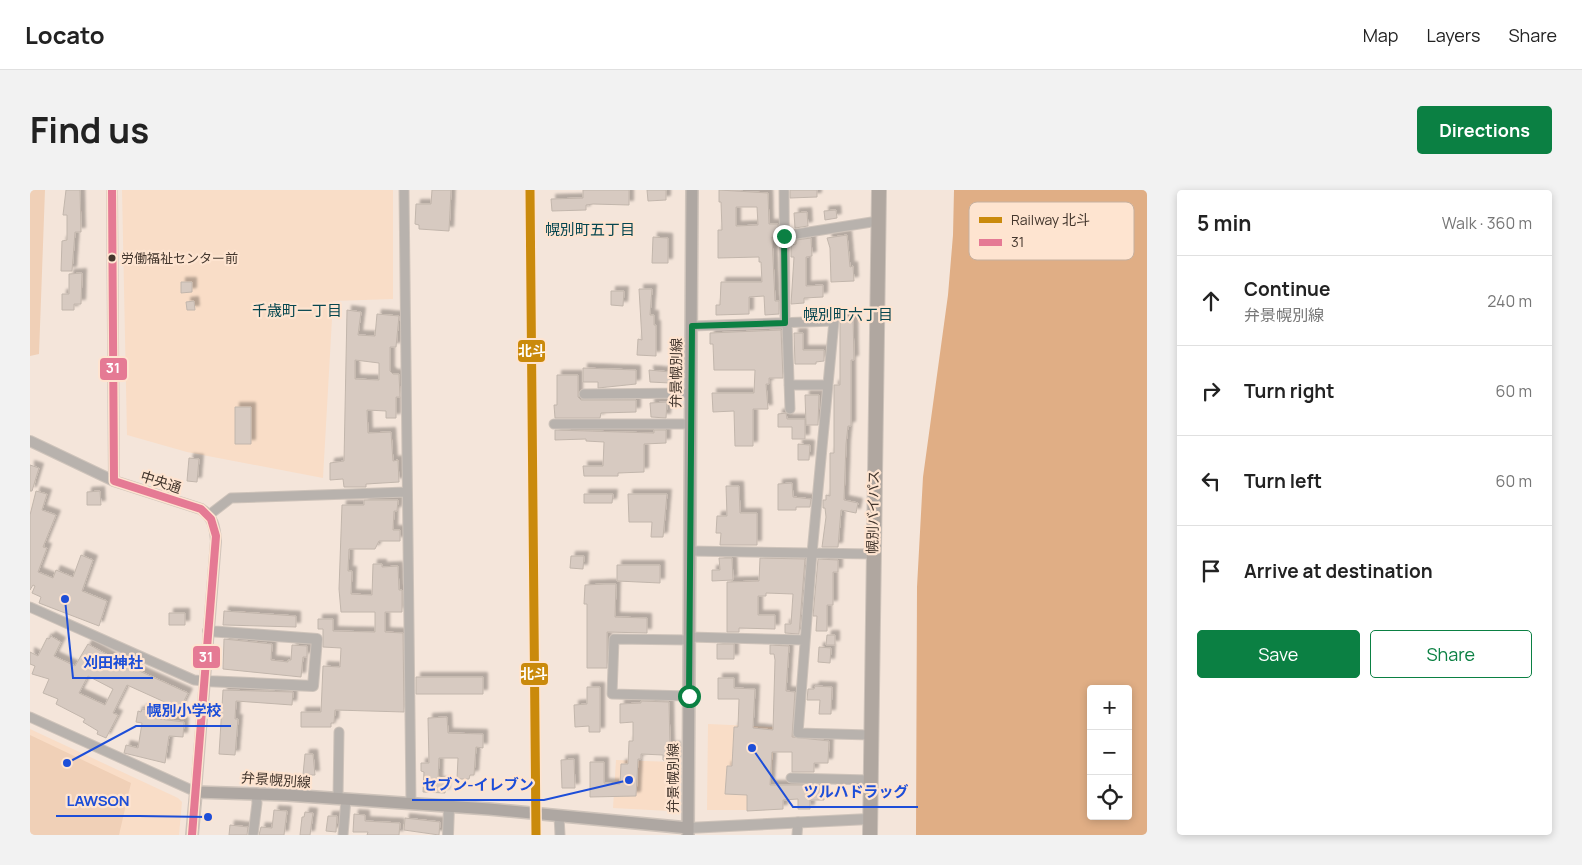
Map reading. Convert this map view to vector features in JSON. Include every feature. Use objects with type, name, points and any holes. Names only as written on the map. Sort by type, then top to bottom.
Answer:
[{"type":"highway","name":"幌別バイパス","points":[[870,835],[872,554],[879,190]]},
{"type":"main road","name":"弁景幌別線","points":[[196,792],[256,793],[450,807],[559,816],[688,832],[692,190]]},
{"type":"main road","points":[[192,835],[196,792]]},
{"type":"street","points":[[112,190],[114,480]]},
{"type":"street","points":[[404,190],[411,804]]},
{"type":"street","points":[[784,190],[786,323],[790,409]]},
{"type":"street","points":[[784,236],[878,220]]},
{"type":"street","points":[[692,326],[834,321],[812,553],[798,732],[870,735]]},
{"type":"street","points":[[789,385],[827,385]]},
{"type":"street","points":[[584,394],[691,393]]},
{"type":"street","points":[[554,424],[690,424]]},
{"type":"street","name":"中央通","points":[[30,441],[114,480],[201,509],[209,514]]},
{"type":"street","points":[[30,717],[196,792],[216,542],[215,527],[209,514],[231,498],[407,492]]},
{"type":"street","points":[[690,550],[872,554]]},
{"type":"street","points":[[30,607],[194,680],[313,686],[317,639],[208,631]]},
{"type":"street","points":[[689,696],[612,694],[614,639],[805,640]]},
{"type":"street","points":[[339,732],[342,835]]},
{"type":"street","points":[[792,778],[869,780]]},
{"type":"street","points":[[253,835],[257,803],[256,793]]},
{"type":"street","points":[[448,835],[450,807]]},
{"type":"street","points":[[559,816],[560,835]]},
{"type":"street","points":[[688,832],[798,822],[869,819]]},
{"type":"street","points":[[797,835],[798,822]]},
{"type":"shaded area","points":[[30,190],[45,190],[39,354],[30,356]]},
{"type":"shaded area","points":[[122,190],[393,190],[393,299],[333,301],[323,478],[187,452],[127,435]]},
{"type":"shaded area","points":[[954,190],[1147,190],[1147,835],[916,835],[917,587],[923,477],[948,295],[953,235]]},
{"type":"shaded area","points":[[708,724],[775,727],[769,810],[707,810]]},
{"type":"shaded area","points":[[30,729],[178,798],[182,802],[179,835],[30,835]]},
{"type":"shaded area","points":[[30,735],[131,783],[119,835],[30,835]]},
{"type":"shaded area","points":[[616,760],[673,762],[670,811],[613,808]]},
{"type":"building","points":[[66,190],[80,190],[81,232],[75,232],[72,271],[61,271],[62,241],[67,240],[67,215],[63,215]]},
{"type":"building","points":[[432,190],[451,190],[449,231],[419,229],[419,225],[415,224],[416,204],[431,204]]},
{"type":"building","points":[[583,190],[629,190],[629,205],[593,204],[586,205],[586,210],[552,211],[551,199],[583,198]]},
{"type":"building","points":[[647,190],[666,190],[666,200],[648,201]]},
{"type":"building","points":[[719,190],[768,193],[769,224],[778,224],[778,237],[772,237],[775,301],[779,301],[779,314],[765,315],[764,296],[749,297],[749,314],[716,315],[716,305],[720,305],[721,282],[762,282],[759,257],[718,258],[718,230],[722,230],[721,202],[719,202]],"holes":[[[736,207],[757,207],[758,225],[736,226]]]},
{"type":"building","points":[[790,190],[817,190],[817,197],[790,198]]},
{"type":"building","points":[[836,210],[837,218],[825,220],[824,211]]},
{"type":"building","points":[[807,212],[808,226],[795,228],[794,213]]},
{"type":"building","points":[[847,235],[850,267],[853,266],[854,281],[831,282],[830,248],[827,238]]},
{"type":"building","points":[[653,237],[668,238],[668,263],[652,263]]},
{"type":"building","points":[[811,238],[812,256],[806,257],[806,286],[823,285],[823,297],[804,298],[804,303],[791,304],[794,257],[791,257],[791,245],[796,244],[796,240]]},
{"type":"building","points":[[82,273],[81,304],[74,304],[74,310],[62,310],[62,294],[69,294],[69,274]]},
{"type":"building","points":[[181,282],[192,282],[192,292],[181,293]]},
{"type":"building","points":[[639,289],[652,289],[650,315],[654,315],[654,325],[656,325],[656,356],[637,355],[638,339],[642,340]]},
{"type":"building","points":[[611,291],[624,291],[623,306],[611,305]]},
{"type":"building","points":[[194,301],[195,310],[187,310],[186,302]]},
{"type":"building","points":[[347,310],[361,312],[358,335],[375,336],[377,314],[399,316],[396,347],[390,347],[390,371],[393,374],[399,374],[400,397],[396,397],[396,418],[386,418],[386,411],[367,410],[368,433],[391,432],[393,461],[398,460],[399,482],[366,484],[366,487],[344,487],[343,479],[330,480],[330,463],[344,461]],"holes":[[[355,360],[379,363],[379,380],[355,379]]]},
{"type":"building","points":[[853,316],[854,360],[851,360],[851,426],[848,426],[846,444],[844,500],[858,503],[856,513],[841,510],[838,547],[822,547],[826,517],[823,500],[826,500],[826,495],[830,496],[830,453],[834,453],[834,385],[840,385],[840,318]]},
{"type":"building","points":[[781,330],[783,378],[769,378],[769,384],[766,384],[768,409],[753,409],[753,446],[735,446],[734,411],[713,412],[712,393],[754,393],[755,370],[714,370],[713,344],[710,344],[710,333]]},
{"type":"building","points":[[794,333],[803,333],[803,350],[824,350],[824,361],[816,362],[816,364],[795,364]]},
{"type":"building","points":[[583,368],[636,370],[636,384],[598,388],[598,382],[583,382]]},
{"type":"building","points":[[649,370],[670,372],[670,383],[650,382]]},
{"type":"building","points":[[557,375],[578,375],[578,397],[581,400],[636,400],[636,412],[601,413],[600,418],[555,418],[554,405],[557,405]]},
{"type":"building","points":[[805,395],[819,395],[818,425],[806,425]]},
{"type":"building","points":[[667,402],[666,418],[651,417],[650,403]]},
{"type":"building","points":[[235,407],[251,407],[251,444],[235,444]]},
{"type":"building","points":[[786,413],[787,419],[805,419],[805,439],[792,439],[792,427],[778,427],[778,414]]},
{"type":"building","points":[[555,430],[654,433],[654,430],[666,430],[666,443],[644,444],[644,472],[618,473],[618,476],[584,476],[583,466],[603,466],[604,442],[586,441],[586,439],[555,440]]},
{"type":"building","points":[[798,444],[810,445],[809,460],[798,460]]},
{"type":"building","points":[[189,458],[199,459],[197,482],[187,481]]},
{"type":"building","points":[[30,465],[39,468],[32,491],[30,491]]},
{"type":"building","points":[[792,483],[793,497],[811,499],[810,507],[796,507],[796,510],[778,510],[778,484]]},
{"type":"building","points":[[726,486],[739,486],[740,513],[757,513],[757,545],[720,545],[721,533],[716,533],[717,516],[727,516]]},
{"type":"building","points":[[36,491],[47,494],[42,510],[56,515],[43,547],[47,548],[38,572],[53,578],[56,570],[73,577],[81,555],[93,560],[82,591],[107,601],[99,626],[39,603],[41,597],[32,593],[35,586],[33,585],[30,590],[30,515]]},
{"type":"building","points":[[100,491],[101,505],[87,505],[87,492]]},
{"type":"building","points":[[584,494],[613,494],[612,503],[584,503]]},
{"type":"building","points":[[628,494],[667,494],[663,537],[651,537],[652,522],[629,522]]},
{"type":"building","points":[[364,500],[398,500],[397,511],[394,511],[393,530],[400,530],[400,541],[379,541],[375,549],[349,549],[348,571],[352,571],[351,594],[372,595],[373,564],[382,564],[382,567],[398,566],[399,590],[402,590],[402,612],[385,612],[385,632],[403,633],[404,712],[335,710],[334,723],[331,723],[331,727],[301,727],[301,712],[321,712],[323,666],[340,667],[341,648],[323,647],[323,629],[318,629],[318,619],[333,619],[333,631],[375,632],[375,612],[341,612],[339,589],[342,505],[364,505]]},
{"type":"building","points":[[571,556],[584,556],[583,569],[570,568]]},
{"type":"building","points":[[719,558],[732,558],[733,580],[712,581],[712,570],[720,570]]},
{"type":"building","points":[[760,558],[805,559],[799,634],[785,633],[785,624],[791,624],[793,594],[766,593],[766,596],[758,596],[758,615],[775,615],[775,629],[739,628],[739,632],[727,632],[727,582],[759,581]]},
{"type":"building","points":[[818,559],[838,560],[838,572],[833,572],[833,605],[827,605],[827,631],[816,631],[817,616],[813,616]]},
{"type":"building","points":[[617,565],[660,565],[660,583],[617,581]]},
{"type":"building","points":[[616,584],[615,617],[647,618],[647,633],[607,632],[607,668],[587,668],[587,604],[584,604],[585,585]]},
{"type":"building","points":[[224,611],[296,616],[296,627],[223,625]]},
{"type":"building","points":[[169,613],[185,613],[185,625],[169,625]]},
{"type":"building","points":[[827,635],[835,635],[835,645],[826,645]]},
{"type":"building","points":[[51,636],[61,642],[54,656],[75,666],[88,644],[124,664],[188,693],[180,709],[127,685],[113,713],[118,715],[106,738],[97,734],[98,731],[83,722],[85,719],[56,704],[58,699],[43,693],[49,679],[32,674],[35,666],[30,664],[30,652],[38,656],[47,638],[49,639]],"holes":[[[88,676],[113,689],[105,705],[79,693]]]},
{"type":"building","points":[[224,639],[272,644],[271,660],[288,662],[288,660],[291,660],[292,645],[307,646],[307,657],[303,657],[301,677],[223,669]]},
{"type":"building","points":[[717,644],[734,644],[734,659],[717,659]]},
{"type":"building","points":[[770,645],[789,646],[786,691],[795,692],[792,737],[829,741],[828,763],[814,763],[814,772],[792,772],[792,752],[772,752],[770,785],[823,785],[824,800],[810,800],[810,809],[798,809],[798,799],[783,800],[783,809],[747,811],[747,795],[725,794],[727,766],[732,766],[734,727],[738,727],[739,699],[718,699],[718,678],[734,678],[734,688],[755,689],[753,728],[773,730],[775,660],[774,654],[770,654]]},
{"type":"building","points":[[819,647],[831,648],[830,663],[818,662]]},
{"type":"building","points":[[416,677],[483,677],[483,694],[416,694]]},
{"type":"building","points":[[815,686],[832,687],[831,714],[819,714],[820,700],[807,700],[808,689],[814,689]]},
{"type":"building","points":[[587,687],[600,687],[600,732],[589,732],[589,726],[575,727],[574,705],[587,704]]},
{"type":"building","points":[[223,690],[293,692],[292,705],[236,701],[235,719],[238,719],[235,755],[219,754]]},
{"type":"building","points":[[641,701],[669,702],[670,746],[676,746],[676,761],[663,760],[663,755],[641,754],[641,759],[638,759],[636,796],[590,797],[590,762],[604,762],[604,783],[620,784],[621,764],[628,764],[629,741],[633,741],[633,722],[620,723],[620,704],[641,703]]},
{"type":"building","points":[[142,709],[153,711],[151,718],[184,722],[183,737],[169,736],[165,763],[124,753],[126,745],[138,748],[142,723],[136,722],[138,711],[141,712]]},
{"type":"building","points":[[447,717],[448,733],[483,734],[483,748],[476,747],[474,775],[470,775],[469,779],[457,779],[458,758],[439,758],[438,781],[446,782],[445,793],[423,792],[424,772],[421,771],[421,763],[429,763],[428,718]]},
{"type":"building","points":[[305,754],[313,754],[315,775],[303,775]]},
{"type":"building","points":[[574,759],[575,788],[562,788],[561,760]]},
{"type":"building","points":[[274,810],[287,811],[284,835],[259,835],[261,827],[272,828]]},
{"type":"building","points":[[305,812],[313,813],[310,835],[300,835],[302,817],[304,817]]},
{"type":"building","points":[[354,814],[365,815],[365,821],[400,823],[399,835],[367,835],[368,832],[353,832]]},
{"type":"building","points":[[328,816],[337,816],[336,832],[326,831]]},
{"type":"building","points":[[405,818],[440,822],[439,835],[404,830]]},
{"type":"building","points":[[230,825],[248,827],[247,835],[229,835]]},
{"type":"rail line","name":"北斗","points":[[530,190],[536,835]]},
{"type":"transit line","name":"31","points":[[112,190],[114,481],[201,509],[211,519],[216,536],[192,835]]},
{"type":"place","name":"労働福祉センター前","points":[[112,258]]},
{"type":"place","name":"刈田神社","points":[[65,599]]},
{"type":"place","name":"ツルハドラッグ","points":[[752,748]]},
{"type":"place","name":"幌別小学校","points":[[67,763]]},
{"type":"place","name":"セブン-イレブン","points":[[629,780]]},
{"type":"place","name":"LAWSON","points":[[208,817]]},
{"type":"district","name":"幌別町五丁目","points":[[590,230]]},
{"type":"district","name":"千歳町一丁目","points":[[297,311]]},
{"type":"district","name":"幌別町六丁目","points":[[848,315]]},
{"type":"route","points":[[689,696],[692,326],[785,323],[784,236]]}]
